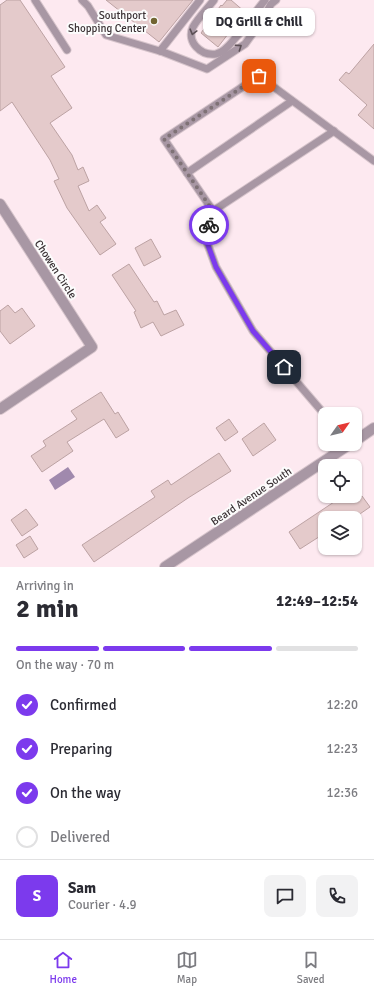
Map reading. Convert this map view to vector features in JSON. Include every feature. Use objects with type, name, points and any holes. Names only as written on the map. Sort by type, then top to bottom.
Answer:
[{"type":"street","name":"Chowen Circle","points":[[0,204],[92,347],[0,409]]},
{"type":"street","points":[[362,436],[374,428]]},
{"type":"street","name":"Beard Avenue South","points":[[165,567],[339,451]]},
{"type":"lane","points":[[35,0],[67,50]]},
{"type":"lane","points":[[82,0],[88,6],[106,35],[160,51],[207,69],[245,44],[263,19],[270,1]]},
{"type":"lane","points":[[160,51],[200,0]]},
{"type":"lane","points":[[214,0],[193,28],[191,38],[194,46],[205,54],[217,54],[227,48],[270,1]]},
{"type":"lane","points":[[213,211],[164,139],[259,76],[374,161]]},
{"type":"lane","points":[[187,173],[292,101]]},
{"type":"lane","points":[[318,407],[253,331],[216,267],[205,237],[213,211],[334,131]]},
{"type":"shaded area","points":[[68,467],[75,477],[55,490],[49,480]]},
{"type":"building","points":[[7,0],[20,0],[65,67],[51,76],[72,108],[50,123],[72,155],[78,170],[83,167],[89,181],[78,186],[89,211],[97,205],[106,218],[100,222],[116,244],[100,255],[67,208],[54,181],[59,179],[50,160],[12,102],[0,111],[0,5]]},
{"type":"building","name":"Southport Shopping Center","points":[[106,0],[193,0],[159,42]]},
{"type":"building","points":[[227,0],[231,0],[245,12],[218,47],[201,33],[221,5],[222,6]]},
{"type":"building","points":[[374,44],[374,129],[358,115],[367,105],[339,80],[346,72],[349,74]]},
{"type":"building","points":[[151,239],[161,257],[144,266],[135,248]]},
{"type":"building","points":[[129,264],[154,302],[157,301],[164,315],[176,310],[184,325],[161,336],[153,322],[141,328],[134,312],[136,311],[112,275]]},
{"type":"building","points":[[8,305],[15,313],[22,308],[35,326],[10,344],[0,331],[0,311]]},
{"type":"building","points":[[101,392],[115,414],[118,412],[129,430],[116,438],[104,419],[67,442],[73,451],[42,472],[31,456],[46,446],[43,441],[77,419],[71,411]]},
{"type":"building","points":[[229,419],[238,432],[225,441],[216,428]]},
{"type":"building","points":[[264,423],[276,440],[253,456],[242,439]]},
{"type":"building","points":[[219,453],[231,471],[188,498],[94,562],[82,545],[155,497],[151,491],[168,480],[171,485]]},
{"type":"building","points":[[362,496],[370,507],[362,512],[362,511],[320,511],[332,503],[362,503]]},
{"type":"building","points":[[26,509],[38,525],[22,536],[11,520]]},
{"type":"building","points":[[318,513],[318,537],[300,549],[289,532]]},
{"type":"building","points":[[30,536],[38,549],[24,558],[16,545]]},
{"type":"way so far","points":[[209,225],[213,211],[164,139],[259,76]]},
{"type":"place","name":"Southport Shopping Center","points":[[154,21]]},
{"type":"place","name":"DQ Grill & Chill","points":[[259,76]]},
{"type":"route","points":[[209,225],[205,237],[216,267],[253,331],[284,367]]}]
